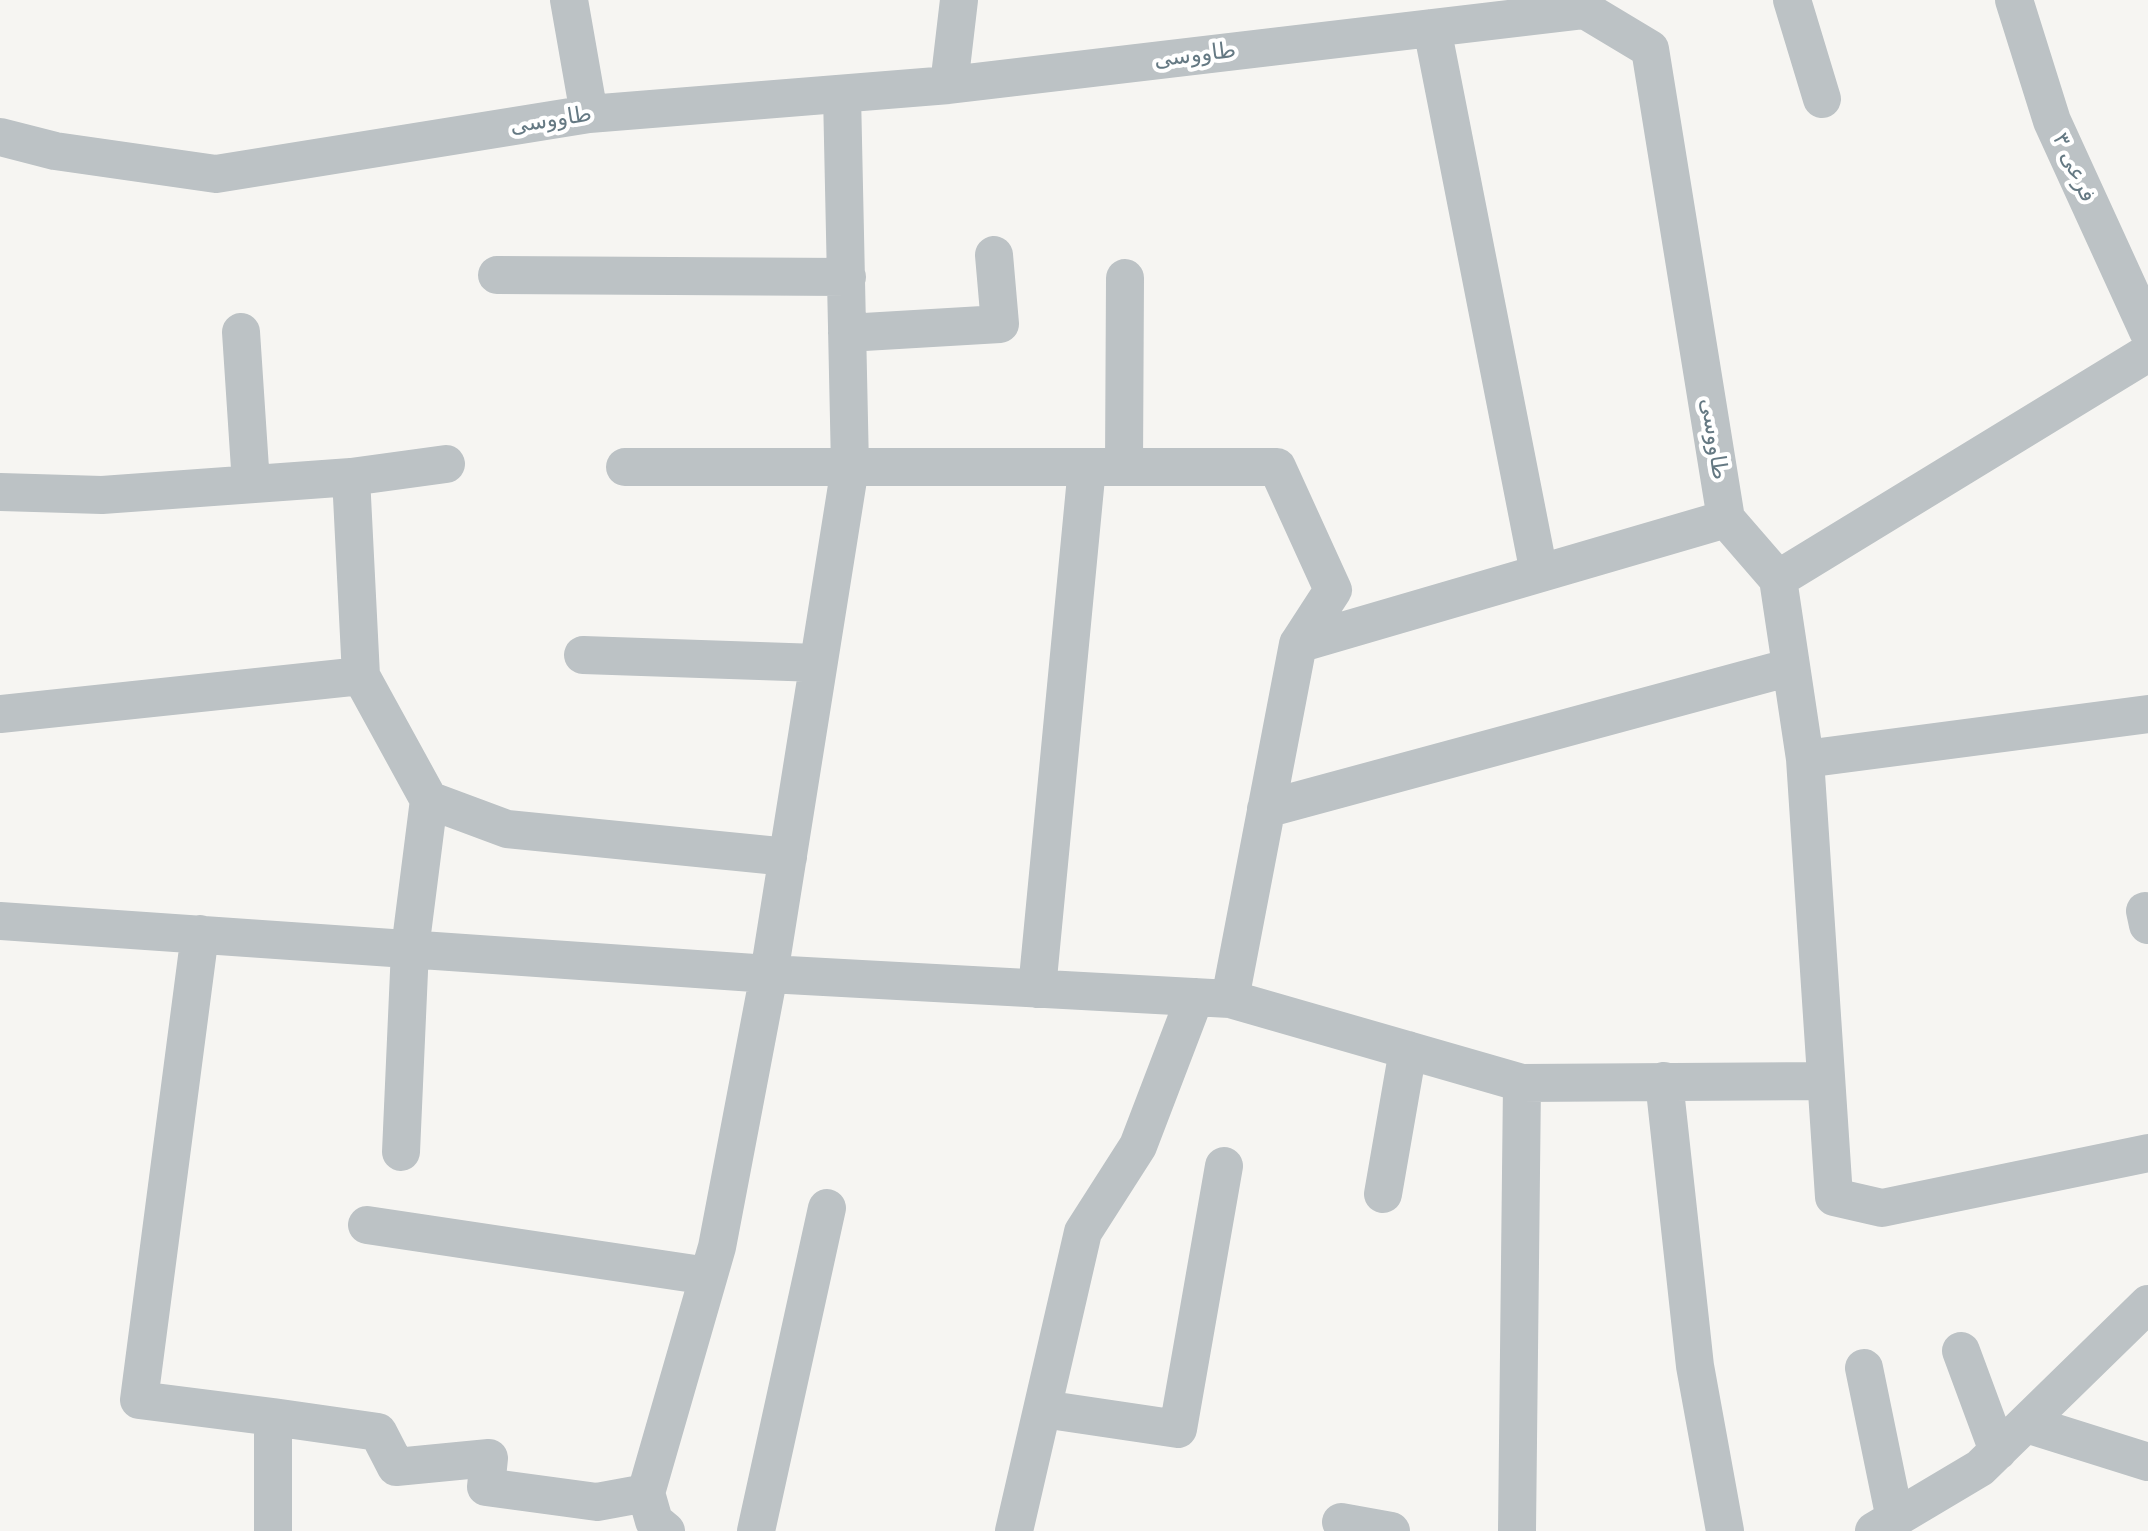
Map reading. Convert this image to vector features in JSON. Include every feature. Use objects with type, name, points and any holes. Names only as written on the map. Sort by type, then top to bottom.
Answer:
[{"type":"street","points":[[569,0],[589,114]]},
{"type":"street","points":[[949,85],[959,0]]},
{"type":"street","points":[[1792,0],[1822,99]]},
{"type":"street","name":"فرعی ۳","points":[[2014,0],[2052,121],[2148,331]]},
{"type":"street","name":"طاووسی","points":[[0,137],[55,151],[216,174],[589,114],[949,85],[1432,28],[1475,11],[1585,10],[1650,49],[1726,519]]},
{"type":"street","points":[[1432,28],[1539,573]]},
{"type":"street","points":[[666,1531],[654,1521],[646,1493],[717,1247],[769,974],[850,467],[842,94]]},
{"type":"street","points":[[847,333],[1000,324],[994,255]]},
{"type":"street","points":[[497,275],[847,277]]},
{"type":"street","points":[[1037,989],[1106,466],[1125,278]]},
{"type":"street","points":[[241,332],[251,484]]},
{"type":"street","points":[[1778,579],[2148,353]]},
{"type":"street","points":[[0,492],[102,495],[351,477],[446,464]]},
{"type":"street","points":[[625,467],[1277,467],[1333,590],[1298,644],[1266,809],[1212,998],[1138,1146],[1083,1232],[1014,1531]]},
{"type":"street","points":[[351,477],[361,676],[429,800],[410,949],[401,1152]]},
{"type":"street","points":[[1298,644],[1726,519],[1778,579],[1805,759],[1834,1197],[1882,1208],[2148,1153]]},
{"type":"street","points":[[583,655],[818,663]]},
{"type":"street","points":[[1266,809],[1791,667]]},
{"type":"street","points":[[0,714],[361,676]]},
{"type":"street","points":[[1805,759],[2148,714]]},
{"type":"street","points":[[429,800],[507,829],[788,857]]},
{"type":"street","points":[[0,921],[769,974],[1212,998],[1522,1083],[1826,1081]]},
{"type":"street","points":[[200,934],[139,1400],[378,1432],[396,1467],[489,1458],[486,1487],[597,1502],[646,1493]]},
{"type":"street","points":[[1383,1194],[1408,1050]]},
{"type":"street","points":[[1664,1081],[1695,1366],[1725,1531]]},
{"type":"street","points":[[1517,1531],[1522,1083]]},
{"type":"street","points":[[1043,1409],[1178,1429],[1224,1166]]},
{"type":"street","points":[[756,1531],[827,1208]]},
{"type":"street","points":[[367,1225],[708,1276]]},
{"type":"street","points":[[1864,1368],[1884,1525],[1980,1468],[2148,1304]]},
{"type":"street","points":[[1961,1351],[1998,1451]]},
{"type":"street","points":[[273,1417],[273,1531]]},
{"type":"street","points":[[2027,1424],[2148,1462]]},
{"type":"street","points":[[1341,1522],[1391,1531]]}]
